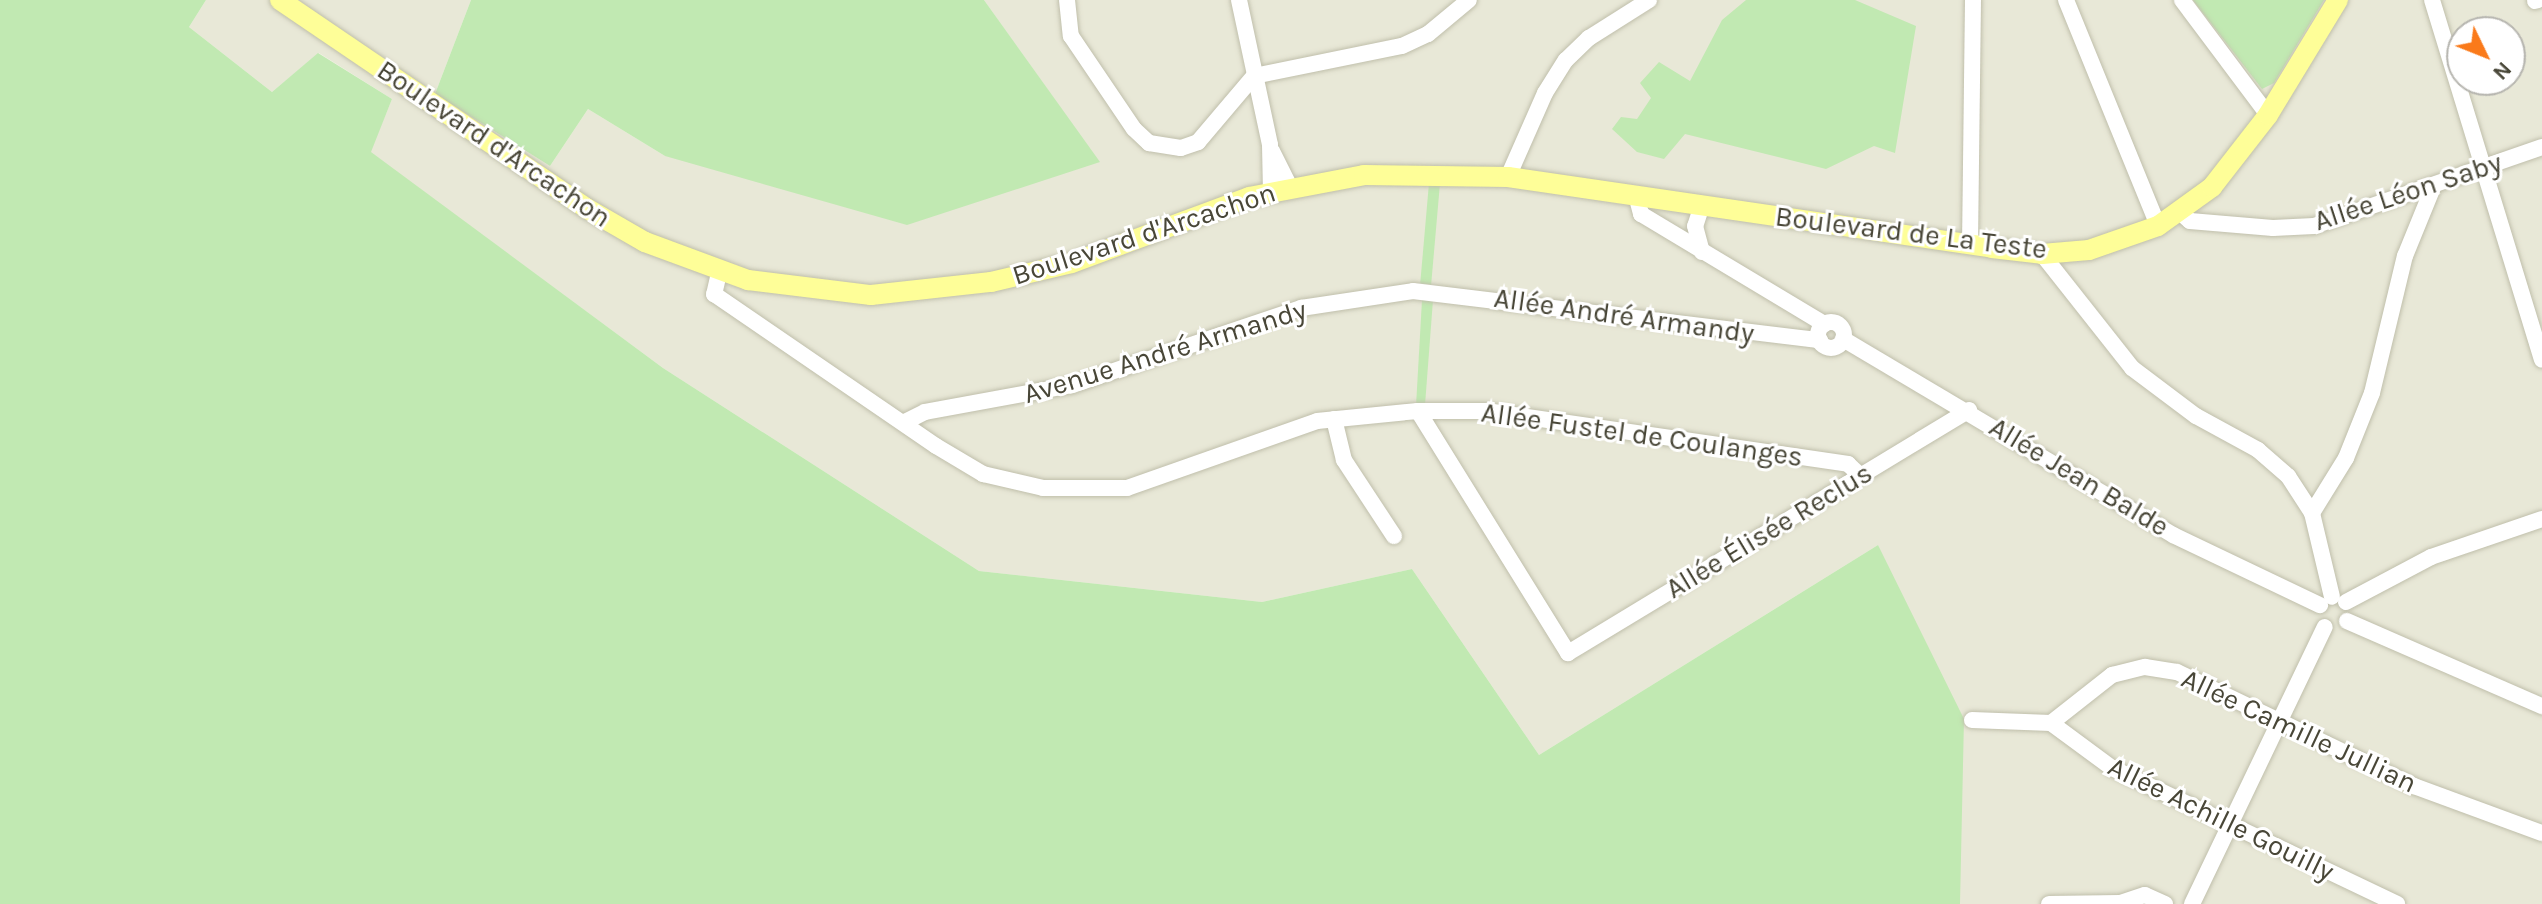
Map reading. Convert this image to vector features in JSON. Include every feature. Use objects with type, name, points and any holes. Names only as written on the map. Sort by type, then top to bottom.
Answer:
[{"type":"main road","name":"Boulevard d'Arcachon","points":[[280,0],[586,208],[645,242],[719,273],[792,288],[871,295],[991,282],[1072,263],[1280,190],[1364,175],[1465,174]]},
{"type":"main road","name":"Boulevard de La Teste","points":[[1465,174],[1508,177],[2042,254],[2089,250],[2158,226],[2181,213],[2219,179],[2268,115],[2338,0]]},
{"type":"street","points":[[1067,0],[1077,48],[1149,143],[1181,148],[1198,142],[1254,76],[1402,46],[1428,34],[1469,0]]},
{"type":"street","points":[[1239,0],[1280,190]]},
{"type":"street","points":[[1508,177],[1545,93],[1566,60],[1621,6],[1649,0]]},
{"type":"street","points":[[1970,245],[1973,0]]},
{"type":"street","points":[[2066,0],[2158,226]]},
{"type":"street","points":[[2182,0],[2268,115]]},
{"type":"street","points":[[2432,0],[2542,360]]},
{"type":"street","name":"Allée Léon Saby","points":[[2181,213],[2185,219],[2204,222],[2314,226],[2542,147]]},
{"type":"street","points":[[2312,513],[2346,458],[2372,393],[2405,256],[2434,185]]},
{"type":"street","points":[[1636,195],[1641,214],[1822,332]]},
{"type":"street","points":[[1702,205],[1695,226],[1702,252]]},
{"type":"street","points":[[2042,254],[2132,368],[2196,416],[2258,450],[2288,476],[2312,513],[2333,601],[2347,621],[2542,706]]},
{"type":"street","name":"Allée Fustel de Coulanges","points":[[719,273],[714,294],[983,474],[1068,491],[1143,484],[1334,419],[1418,411],[1486,411],[1848,464],[1861,476]]},
{"type":"street","name":"Allée André Armandy","points":[[1428,291],[1822,332],[1831,347],[1843,339]]},
{"type":"street","name":"Avenue André Armandy","points":[[905,422],[925,412],[1072,385],[1301,308],[1428,291]]},
{"type":"street","name":"Allée Jean Balde","points":[[1843,339],[1969,410],[2173,535],[2333,601]]},
{"type":"street","name":"Allée Élisée Reclus","points":[[1418,411],[1568,653],[1969,410]]},
{"type":"street","points":[[1334,419],[1344,460],[1394,536]]},
{"type":"street","points":[[2325,627],[2318,614],[2333,601],[2431,557],[2542,519]]},
{"type":"street","points":[[2325,627],[2340,628],[2347,621]]},
{"type":"street","points":[[2192,904],[2325,627]]},
{"type":"street","name":"Allée Camille Jullian","points":[[2051,723],[2112,675],[2145,667],[2177,672],[2414,786],[2542,833]]},
{"type":"street","points":[[1972,720],[2051,723]]},
{"type":"street","name":"Allée Achille Gouilly","points":[[2051,723],[2112,768],[2397,904]]},
{"type":"street","points":[[2049,904],[2120,903],[2145,895],[2165,904]]},
{"type":"shaded area","points":[[206,0],[471,0],[435,94],[550,166],[588,109],[665,156],[1099,162],[984,0],[2542,0],[2542,904],[1959,904],[1878,545],[1539,755],[1412,569],[1262,602],[979,571],[663,368],[370,152],[392,99],[319,53],[272,92],[189,27]]},
{"type":"green space","points":[[0,0],[206,0],[189,27],[272,92],[318,53],[392,99],[371,152],[663,368],[979,571],[1262,602],[1412,569],[1539,755],[1878,545],[1964,719],[1960,904],[0,904]]},
{"type":"green space","points":[[471,0],[984,0],[1100,162],[907,225],[665,156],[588,109],[550,166],[435,94]]},
{"type":"green space","points":[[1746,0],[1855,0],[1916,26],[1895,153],[1874,146],[1826,169],[1685,134],[1664,159],[1637,152],[1612,129],[1621,117],[1637,119],[1651,98],[1640,83],[1659,62],[1690,81],[1722,20]]},
{"type":"green space","points":[[2193,0],[2324,0],[2274,83],[2262,89]]},
{"type":"green space","points":[[1429,183],[1440,184],[1431,285],[1420,284]]},
{"type":"green space","points":[[1422,300],[1433,300],[1425,405],[1416,406]]}]
